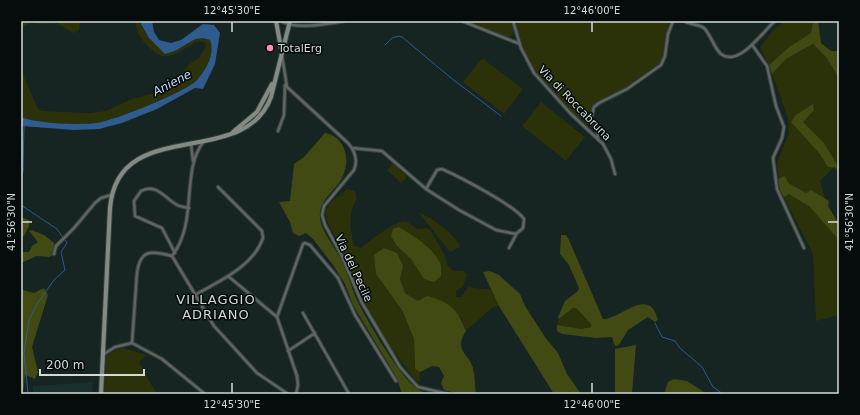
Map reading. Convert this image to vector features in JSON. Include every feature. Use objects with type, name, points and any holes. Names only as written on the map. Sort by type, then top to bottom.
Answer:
[{"type":"main road","points":[[276,21],[282,50]]},
{"type":"main road","points":[[101,394],[111,195],[119,176],[136,161],[156,151],[204,141],[247,128],[261,115],[269,101],[289,23]]},
{"type":"street","points":[[281,21],[289,23],[316,24],[344,21]]},
{"type":"street","points":[[462,21],[520,44]]},
{"type":"street","name":"Via di Roccabruna","points":[[513,21],[520,44],[530,67],[539,80],[598,138],[609,153],[615,174]]},
{"type":"street","points":[[598,138],[597,130],[591,119],[594,107],[627,89],[661,65],[665,56],[668,35],[673,21]]},
{"type":"street","points":[[684,21],[703,28],[723,55],[738,55],[752,46],[775,21]]},
{"type":"street","points":[[752,46],[767,66],[776,106],[784,127],[782,138],[773,157],[776,187],[804,248]]},
{"type":"street","points":[[280,56],[282,56],[284,62],[287,87],[352,148],[382,151],[426,188],[487,226],[505,233],[516,234]]},
{"type":"street","points":[[278,132],[284,115],[286,80]]},
{"type":"street","points":[[193,162],[204,141]]},
{"type":"street","points":[[172,256],[182,236],[189,208],[193,162],[191,143]]},
{"type":"street","name":"Via del Pecile","points":[[352,148],[356,157],[355,168],[325,205],[322,214],[324,222],[344,259],[363,306],[400,367],[417,386],[448,394]]},
{"type":"street","points":[[426,188],[437,169],[447,172],[484,191],[522,215],[525,220],[524,227],[516,234],[509,248]]},
{"type":"street","points":[[195,295],[228,276],[253,254],[261,244],[264,236],[261,231],[218,187]]},
{"type":"street","points":[[175,252],[163,229],[135,216],[134,201],[141,191],[152,189],[162,192],[176,204],[189,208]]},
{"type":"street","points":[[54,254],[55,247],[96,202],[111,195]]},
{"type":"street","name":"Via del Pecile","points":[[277,317],[302,246],[305,242],[310,245],[338,278],[355,315],[396,381]]},
{"type":"street","points":[[132,343],[136,272],[139,261],[143,256],[150,253],[172,256]]},
{"type":"street","points":[[172,256],[211,322],[252,368],[264,379],[288,394]]},
{"type":"street","points":[[228,276],[277,317],[298,378],[296,394]]},
{"type":"street","points":[[303,313],[350,394]]},
{"type":"street","points":[[288,351],[315,333]]},
{"type":"street","points":[[103,354],[115,347],[132,343],[164,360],[205,394]]},
{"type":"shaded area","points":[[93,382],[92,394],[33,394],[33,386]]},
{"type":"green space","points":[[21,21],[80,21],[79,30],[73,33],[57,23],[40,24],[32,22],[21,28]]},
{"type":"green space","points":[[135,21],[142,21],[141,25],[149,38],[180,48],[198,38],[210,40],[211,56],[204,71],[197,80],[191,85],[165,98],[132,112],[96,123],[69,124],[38,121],[21,117],[21,70],[37,107],[41,111],[89,113],[106,111],[132,99],[155,93],[177,81],[188,65],[199,58],[206,46],[204,42],[195,43],[173,55],[161,56],[151,49],[141,38]]},
{"type":"green space","points":[[468,21],[510,21],[513,28],[513,35],[508,37]]},
{"type":"green space","points":[[515,21],[670,21],[663,55],[659,64],[626,87],[593,106],[589,116],[595,130],[569,110],[542,81],[526,54]]},
{"type":"green space","points":[[785,21],[813,21],[811,33],[789,47],[769,65],[760,47],[774,29]]},
{"type":"green space","points":[[813,21],[818,21],[821,43],[831,51],[839,51],[839,78],[826,57],[813,44],[786,59],[772,74],[769,65],[789,47],[811,33]]},
{"type":"green space","points":[[813,44],[826,57],[839,78],[839,172],[833,168],[820,181],[827,206],[839,224],[839,315],[816,321],[813,254],[780,190],[777,162],[789,133],[788,118],[772,74],[786,59]]},
{"type":"green space","points":[[482,58],[523,89],[504,114],[463,82]]},
{"type":"green space","points":[[541,102],[585,137],[566,161],[522,126]]},
{"type":"green space","points":[[813,104],[814,110],[803,122],[824,143],[839,168],[828,167],[819,153],[791,122],[796,115]]},
{"type":"green space","points":[[325,133],[337,138],[341,143],[346,154],[346,167],[338,184],[325,199],[322,205],[320,218],[323,229],[342,261],[354,294],[382,344],[406,378],[417,388],[429,394],[400,394],[401,391],[397,378],[353,305],[345,284],[333,265],[313,239],[306,233],[299,236],[293,233],[290,222],[279,202],[290,201],[294,164],[304,157]]},
{"type":"green space","points":[[393,163],[407,177],[401,183],[387,170]]},
{"type":"green space","points":[[785,176],[788,183],[806,193],[811,190],[829,201],[828,206],[839,224],[839,240],[810,207],[789,194],[784,197],[780,190],[778,179]]},
{"type":"green space","points":[[347,189],[355,191],[357,198],[351,216],[354,246],[361,248],[386,229],[397,223],[407,222],[417,229],[426,228],[430,230],[445,255],[447,265],[454,271],[463,271],[467,274],[463,287],[456,291],[456,297],[461,297],[468,287],[491,289],[499,306],[493,307],[466,331],[461,318],[418,301],[405,293],[400,279],[403,266],[392,295],[402,310],[414,339],[415,369],[420,372],[420,381],[417,382],[394,352],[369,312],[344,254],[327,221],[325,212],[331,202]],"holes":[[[405,231],[411,236],[424,279],[411,259],[397,246]]]},
{"type":"green space","points":[[419,213],[443,227],[455,238],[460,247],[450,252]]},
{"type":"green space","points":[[21,217],[29,220],[29,226],[24,236],[21,236]]},
{"type":"green space","points":[[399,227],[427,246],[440,262],[441,276],[434,282],[424,279],[411,259],[397,246],[391,236],[393,229]]},
{"type":"green space","points":[[32,230],[44,235],[54,243],[53,255],[49,257],[37,256],[21,263],[21,252],[29,252],[32,246],[38,242],[29,231]]},
{"type":"green space","points":[[561,235],[566,235],[569,240],[603,319],[610,318],[641,304],[648,305],[654,310],[658,320],[655,322],[648,317],[628,330],[619,345],[615,346],[612,337],[596,338],[562,334],[557,331],[557,325],[581,329],[591,327],[591,324],[576,308],[573,308],[559,319],[558,317],[565,301],[578,291],[579,288],[569,265],[560,254]]},
{"type":"green space","points":[[384,248],[397,253],[403,266],[400,279],[405,293],[418,301],[427,296],[435,298],[447,304],[456,312],[466,331],[462,338],[461,348],[473,368],[476,394],[459,394],[444,390],[441,383],[444,376],[439,367],[432,366],[420,372],[415,369],[414,339],[402,310],[376,274],[374,255]]},
{"type":"green space","points":[[490,271],[499,275],[520,294],[525,306],[545,337],[558,353],[567,374],[581,394],[554,394],[499,306],[483,272]]},
{"type":"green space","points":[[21,285],[23,290],[34,293],[44,288],[48,295],[32,347],[38,372],[35,379],[25,375],[23,394],[21,394]]},
{"type":"green space","points":[[573,308],[576,308],[591,324],[591,327],[581,329],[557,325],[559,319]]},
{"type":"green space","points":[[636,345],[632,394],[615,394],[615,349]]},
{"type":"green space","points":[[123,348],[147,355],[139,362],[158,394],[104,394],[106,356]]},
{"type":"green space","points":[[674,379],[687,381],[707,394],[664,394],[668,382]]},
{"type":"water","points":[[142,21],[152,21],[154,32],[159,40],[171,43],[181,40],[203,24],[214,25],[220,33],[215,64],[203,89],[195,88],[157,109],[122,123],[99,129],[74,130],[21,126],[21,117],[38,121],[69,124],[88,124],[104,121],[132,112],[165,98],[191,85],[197,80],[204,71],[211,56],[210,40],[201,38],[177,50],[165,54],[149,38],[141,24]]},
{"type":"waterway","points":[[385,45],[392,38],[399,36],[402,37],[451,78],[501,116]]},
{"type":"waterway","points":[[21,176],[23,171],[24,125]]},
{"type":"waterway","points":[[21,205],[57,229],[67,243],[61,252],[65,270],[54,280],[37,304],[29,320],[24,353],[28,394]]},
{"type":"waterway","points":[[655,323],[662,337],[675,341],[680,348],[702,367],[713,387],[723,394]]},
{"type":"place","name":"TotalErg","points":[[270,48]]},
{"type":"district","name":"VILLAGGIO ADRIANO","points":[[216,306]]},
{"type":"water label","name":"Aniene","points":[[172,83]]}]
